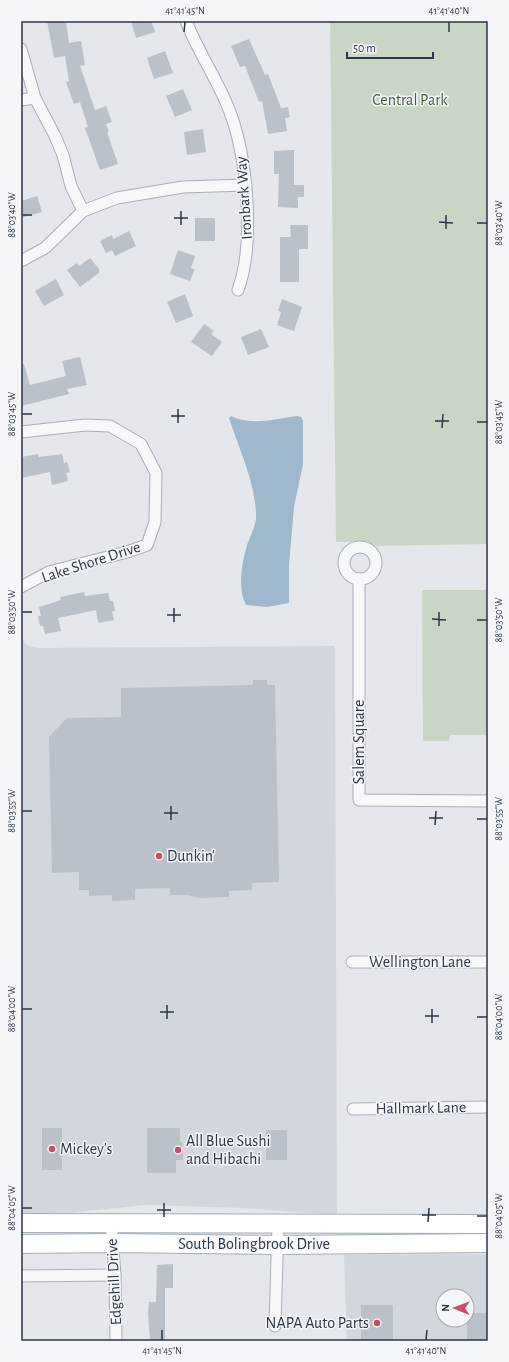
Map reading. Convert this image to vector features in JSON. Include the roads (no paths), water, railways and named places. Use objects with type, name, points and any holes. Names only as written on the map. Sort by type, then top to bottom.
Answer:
[{"type":"main road","name":"South Bolingbrook Drive","points":[[21,1223],[352,1225],[488,1224]]},
{"type":"main road","name":"South Bolingbrook Drive","points":[[21,1244],[488,1244]]},
{"type":"street","name":"Ironbark Way","points":[[186,21],[194,43],[226,100],[240,141],[246,185],[247,256],[244,273],[238,290]]},
{"type":"street","points":[[21,50],[35,98],[55,136],[63,155],[71,186],[83,211]]},
{"type":"street","points":[[21,100],[35,98]]},
{"type":"street","points":[[21,261],[45,248],[83,211],[118,198],[183,187],[246,185]]},
{"type":"street","name":"Lake Shore Drive","points":[[21,432],[85,425],[110,426],[141,444],[156,473],[155,522],[146,545],[127,552],[49,572],[21,587]]},
{"type":"street","name":"Salem Square","points":[[359,579],[359,800],[488,801]]},
{"type":"street","name":"Wellington Lane","points":[[352,962],[488,962]]},
{"type":"street","name":"Hallmark Lane","points":[[353,1109],[488,1107]]},
{"type":"street","name":"Edgehill Drive","points":[[111,1223],[115,1275],[116,1341]]},
{"type":"street","points":[[275,1326],[278,1224]]},
{"type":"street","points":[[21,1276],[115,1275]]},
{"type":"water","points":[[231,416],[247,421],[264,421],[297,416],[301,417],[303,421],[303,464],[294,507],[289,565],[289,603],[267,607],[246,605],[243,598],[241,583],[242,567],[247,545],[254,529],[256,506],[251,481],[229,418]]},
{"type":"place","name":"Dunkin'","points":[[159,856]]},
{"type":"place","name":"Mickey's","points":[[52,1149]]},
{"type":"place","name":"All Blue Sushi and Hibachi","points":[[178,1150]]},
{"type":"place","name":"NAPA Auto Parts","points":[[377,1323]]},
{"type":"park label","name":"Central Park","points":[[410,100]]}]
